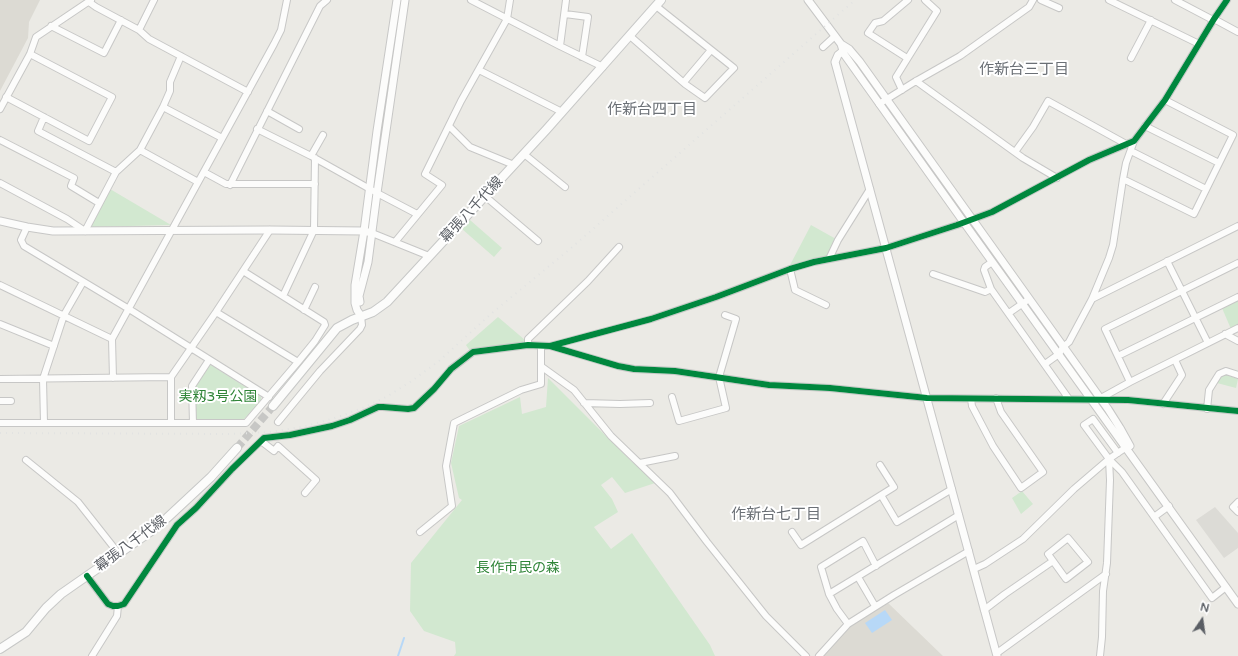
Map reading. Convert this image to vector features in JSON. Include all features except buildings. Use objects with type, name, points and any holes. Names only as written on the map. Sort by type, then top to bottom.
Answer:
[{"type":"main road","name":"幕張八千代線","points":[[273,406],[337,328],[342,324],[373,312],[387,302],[486,197],[603,67],[658,3]]},
{"type":"main road","name":"幕張八千代線","points":[[0,649],[26,632],[51,604],[87,576],[150,532],[184,503],[211,477],[237,448]]},
{"type":"street","points":[[139,30],[154,0]]},
{"type":"street","points":[[113,378],[112,339],[281,30],[287,0]]},
{"type":"street","points":[[230,185],[320,6],[327,0]]},
{"type":"street","points":[[361,316],[357,308],[354,292],[397,0]]},
{"type":"street","points":[[278,422],[320,371],[360,329],[362,325],[359,296],[368,262],[405,0]]},
{"type":"street","points":[[472,0],[603,67]]},
{"type":"street","points":[[395,242],[442,185],[425,174],[449,126],[507,19],[510,0]]},
{"type":"street","points":[[560,46],[566,0]]},
{"type":"street","points":[[808,0],[835,36],[844,54],[879,104],[1022,304],[1128,446],[1140,466],[1238,604]]},
{"type":"street","points":[[907,58],[868,33],[875,23],[883,21],[908,0]]},
{"type":"street","points":[[902,90],[896,77],[937,11],[925,0]]},
{"type":"street","points":[[879,104],[960,56],[1029,7],[1033,0]]},
{"type":"street","points":[[1040,0],[1059,8]]},
{"type":"street","points":[[1109,0],[1199,44]]},
{"type":"street","points":[[1175,0],[1238,32]]},
{"type":"street","points":[[1045,364],[1059,354],[1063,347],[1069,342],[1092,299],[1113,244],[1126,163],[1134,141],[1165,100],[1213,20],[1227,0]]},
{"type":"street","points":[[0,109],[30,54],[36,36],[90,1],[96,7],[139,30],[149,39],[248,92]]},
{"type":"street","points":[[630,36],[705,98],[729,74],[734,68],[711,50],[658,3]]},
{"type":"street","points":[[565,14],[588,17],[582,57]]},
{"type":"street","points":[[51,26],[104,54],[121,20]]},
{"type":"street","points":[[1131,58],[1151,20]]},
{"type":"street","points":[[823,47],[835,36]]},
{"type":"street","points":[[842,48],[849,49],[853,53],[1100,399],[1120,428],[1128,446]]},
{"type":"street","points":[[842,48],[836,62],[997,654],[1106,574]]},
{"type":"street","points":[[684,82],[711,50]]},
{"type":"street","points":[[6,97],[89,141],[112,97],[30,54]]},
{"type":"street","points":[[85,231],[116,172],[140,150],[170,91],[170,82],[181,56]]},
{"type":"street","points":[[479,70],[562,112]]},
{"type":"street","points":[[916,81],[1015,152],[1057,178]]},
{"type":"street","points":[[1123,179],[1194,214],[1233,135],[1165,100]]},
{"type":"street","points":[[1015,152],[1033,127],[1048,101],[1126,144]]},
{"type":"street","points":[[163,107],[222,138]]},
{"type":"street","points":[[267,111],[299,129]]},
{"type":"street","points":[[44,117],[38,131],[116,172]]},
{"type":"street","points":[[449,126],[470,147],[514,165]]},
{"type":"street","points":[[1145,126],[1219,163]]},
{"type":"street","points":[[258,129],[313,157],[417,214]]},
{"type":"street","points":[[283,296],[314,230],[315,184],[313,157],[323,135]]},
{"type":"street","points":[[0,140],[74,178],[70,186],[99,203]]},
{"type":"street","points":[[87,576],[108,604],[118,606],[124,604],[177,525],[196,508],[232,468],[264,438],[297,434],[332,426],[350,420],[378,407],[414,408],[434,389],[451,369],[473,352],[528,346],[550,346],[651,319],[716,297],[748,283],[790,269],[829,259],[886,248],[972,220],[992,212],[1089,160],[1134,141]]},
{"type":"street","points":[[140,150],[198,182]]},
{"type":"street","points":[[1131,151],[1206,189]]},
{"type":"street","points":[[524,154],[565,188]]},
{"type":"street","points":[[204,172],[230,185],[315,184]]},
{"type":"street","points":[[0,183],[67,219],[85,231]]},
{"type":"street","points":[[829,259],[838,240],[870,189]]},
{"type":"street","points":[[486,197],[538,241]]},
{"type":"street","points":[[0,221],[53,231],[364,231],[429,256]]},
{"type":"street","points":[[1092,299],[1238,226]]},
{"type":"street","points":[[27,227],[22,240],[24,246],[129,309],[269,397]]},
{"type":"street","points":[[171,423],[171,377],[270,230]]},
{"type":"street","points":[[528,346],[528,339],[588,281],[619,247]]},
{"type":"street","points":[[1167,261],[1208,343]]},
{"type":"street","points":[[992,262],[985,267],[984,270],[991,289],[1069,399]]},
{"type":"street","points":[[1130,382],[1104,329],[1238,263]]},
{"type":"street","points":[[790,269],[795,290],[826,305]]},
{"type":"street","points":[[0,423],[246,423],[315,341],[325,325],[324,322],[243,272]]},
{"type":"street","points":[[934,274],[985,292],[991,289]]},
{"type":"street","points":[[44,423],[43,379],[64,315],[83,282]]},
{"type":"street","points":[[0,285],[112,339]]},
{"type":"street","points":[[304,310],[316,287]]},
{"type":"street","points":[[1118,356],[1238,297]]},
{"type":"street","points":[[1009,313],[1028,299]]},
{"type":"street","points":[[216,312],[298,362]]},
{"type":"street","points":[[672,397],[679,421],[726,408],[719,377],[736,319],[725,316]]},
{"type":"street","points":[[0,324],[54,346]]},
{"type":"street","points":[[1100,399],[1130,382],[1238,328]]},
{"type":"street","points":[[1225,334],[1238,341]]},
{"type":"street","points":[[420,532],[452,506],[446,466],[454,423],[521,390],[541,384],[541,346]]},
{"type":"street","points":[[550,346],[634,369],[675,371],[769,385],[830,388],[927,398],[1091,398],[1128,400],[1238,411]]},
{"type":"street","points":[[193,423],[192,386],[210,360]]},
{"type":"street","points":[[1163,404],[1182,375],[1175,360]]},
{"type":"street","points":[[542,367],[574,390],[611,436],[670,493],[766,616],[806,656]]},
{"type":"street","points":[[1207,409],[1209,390],[1219,374],[1226,371],[1238,375]]},
{"type":"street","points":[[0,379],[171,377]]},
{"type":"street","points":[[971,399],[972,406],[993,446],[1021,488],[1043,472],[1001,412],[996,398]]},
{"type":"street","points":[[0,401],[11,401]]},
{"type":"street","points":[[584,403],[650,403]]},
{"type":"street","points":[[1118,453],[1093,419],[1084,425],[1109,459],[1122,472],[1212,598],[1226,587]]},
{"type":"street","points":[[261,441],[274,451],[278,446],[316,480],[306,493]]},
{"type":"street","points":[[974,569],[985,564],[1022,539],[1074,489],[1109,459],[1128,446]]},
{"type":"street","points":[[640,463],[675,456]]},
{"type":"street","points":[[1100,656],[1103,591],[1106,574],[1110,480],[1109,459]]},
{"type":"street","points":[[26,460],[78,502],[119,554]]},
{"type":"street","points":[[792,532],[801,545],[894,487],[880,465]]},
{"type":"street","points":[[881,495],[897,522],[952,489]]},
{"type":"street","points":[[1238,502],[1233,507],[1238,512]]},
{"type":"street","points":[[1154,517],[1169,506]]},
{"type":"street","points":[[830,594],[959,515]]},
{"type":"street","points":[[1068,538],[1088,562],[1066,579],[1053,561],[1048,554],[1068,538]]},
{"type":"street","points":[[848,624],[838,610],[830,594],[821,567],[863,542],[876,566]]},
{"type":"street","points":[[819,656],[848,624],[875,606],[969,551]]},
{"type":"street","points":[[984,610],[1053,561]]},
{"type":"street","points":[[858,577],[875,606]]},
{"type":"street","points":[[92,656],[117,616],[118,606]]},
{"type":"shaded area","points":[[0,0],[40,0],[29,22],[28,38],[0,91]]},
{"type":"shaded area","points":[[1215,507],[1238,533],[1238,548],[1224,558],[1196,520]]},
{"type":"shaded area","points":[[887,602],[943,656],[821,656],[847,629]]},
{"type":"green space","points":[[110,189],[171,225],[91,227]]},
{"type":"green space","points":[[470,220],[502,248],[494,257],[462,229]]},
{"type":"green space","points":[[811,225],[836,239],[827,256],[789,267]]},
{"type":"green space","points":[[1238,300],[1238,325],[1231,329],[1222,308]]},
{"type":"green space","points":[[498,317],[525,340],[521,343],[470,351],[466,345]]},
{"type":"green space","name":"実籾3号公園","points":[[211,365],[261,397],[261,400],[243,420],[197,419],[194,417],[194,387],[208,366]]},
{"type":"green space","points":[[1225,374],[1238,379],[1236,388],[1217,383],[1222,375]]},
{"type":"green space","name":"長作市民の森","points":[[548,378],[631,461],[658,482],[625,493],[612,477],[601,485],[612,499],[618,512],[594,527],[611,549],[632,533],[710,645],[715,656],[454,656],[456,653],[455,642],[424,631],[410,611],[411,563],[462,500],[459,498],[451,463],[459,426],[520,397],[522,414],[546,407]]},
{"type":"green space","points":[[1022,491],[1033,504],[1021,514],[1012,498]]},
{"type":"water","points":[[885,610],[892,620],[872,633],[865,623]]},
{"type":"waterway","points":[[398,656],[404,638]]},
{"type":"tunnel","points":[[237,448],[273,406]]},
{"type":"railway","points":[[0,433],[230,434],[270,432],[307,426],[341,416],[388,396],[439,361],[492,313],[570,249],[855,0]]},
{"type":"cycle path","points":[[550,346],[651,319],[716,297],[790,269],[814,262],[886,248],[957,225],[992,212],[1089,160],[1134,141],[1165,100],[1227,0]]},
{"type":"cycle path","points":[[87,576],[108,604],[113,606],[124,604],[177,525],[196,508],[232,469],[264,438],[290,435],[332,426],[350,420],[378,407],[414,408],[434,389],[451,369],[473,352],[528,345],[550,346],[618,366],[634,369],[675,371],[769,385],[830,388],[927,398],[1128,400],[1238,411]]},
{"type":"district","name":"作新台三丁目","points":[[1024,70]]},
{"type":"district","name":"作新台四丁目","points":[[652,110]]},
{"type":"district","name":"作新台七丁目","points":[[776,515]]}]
